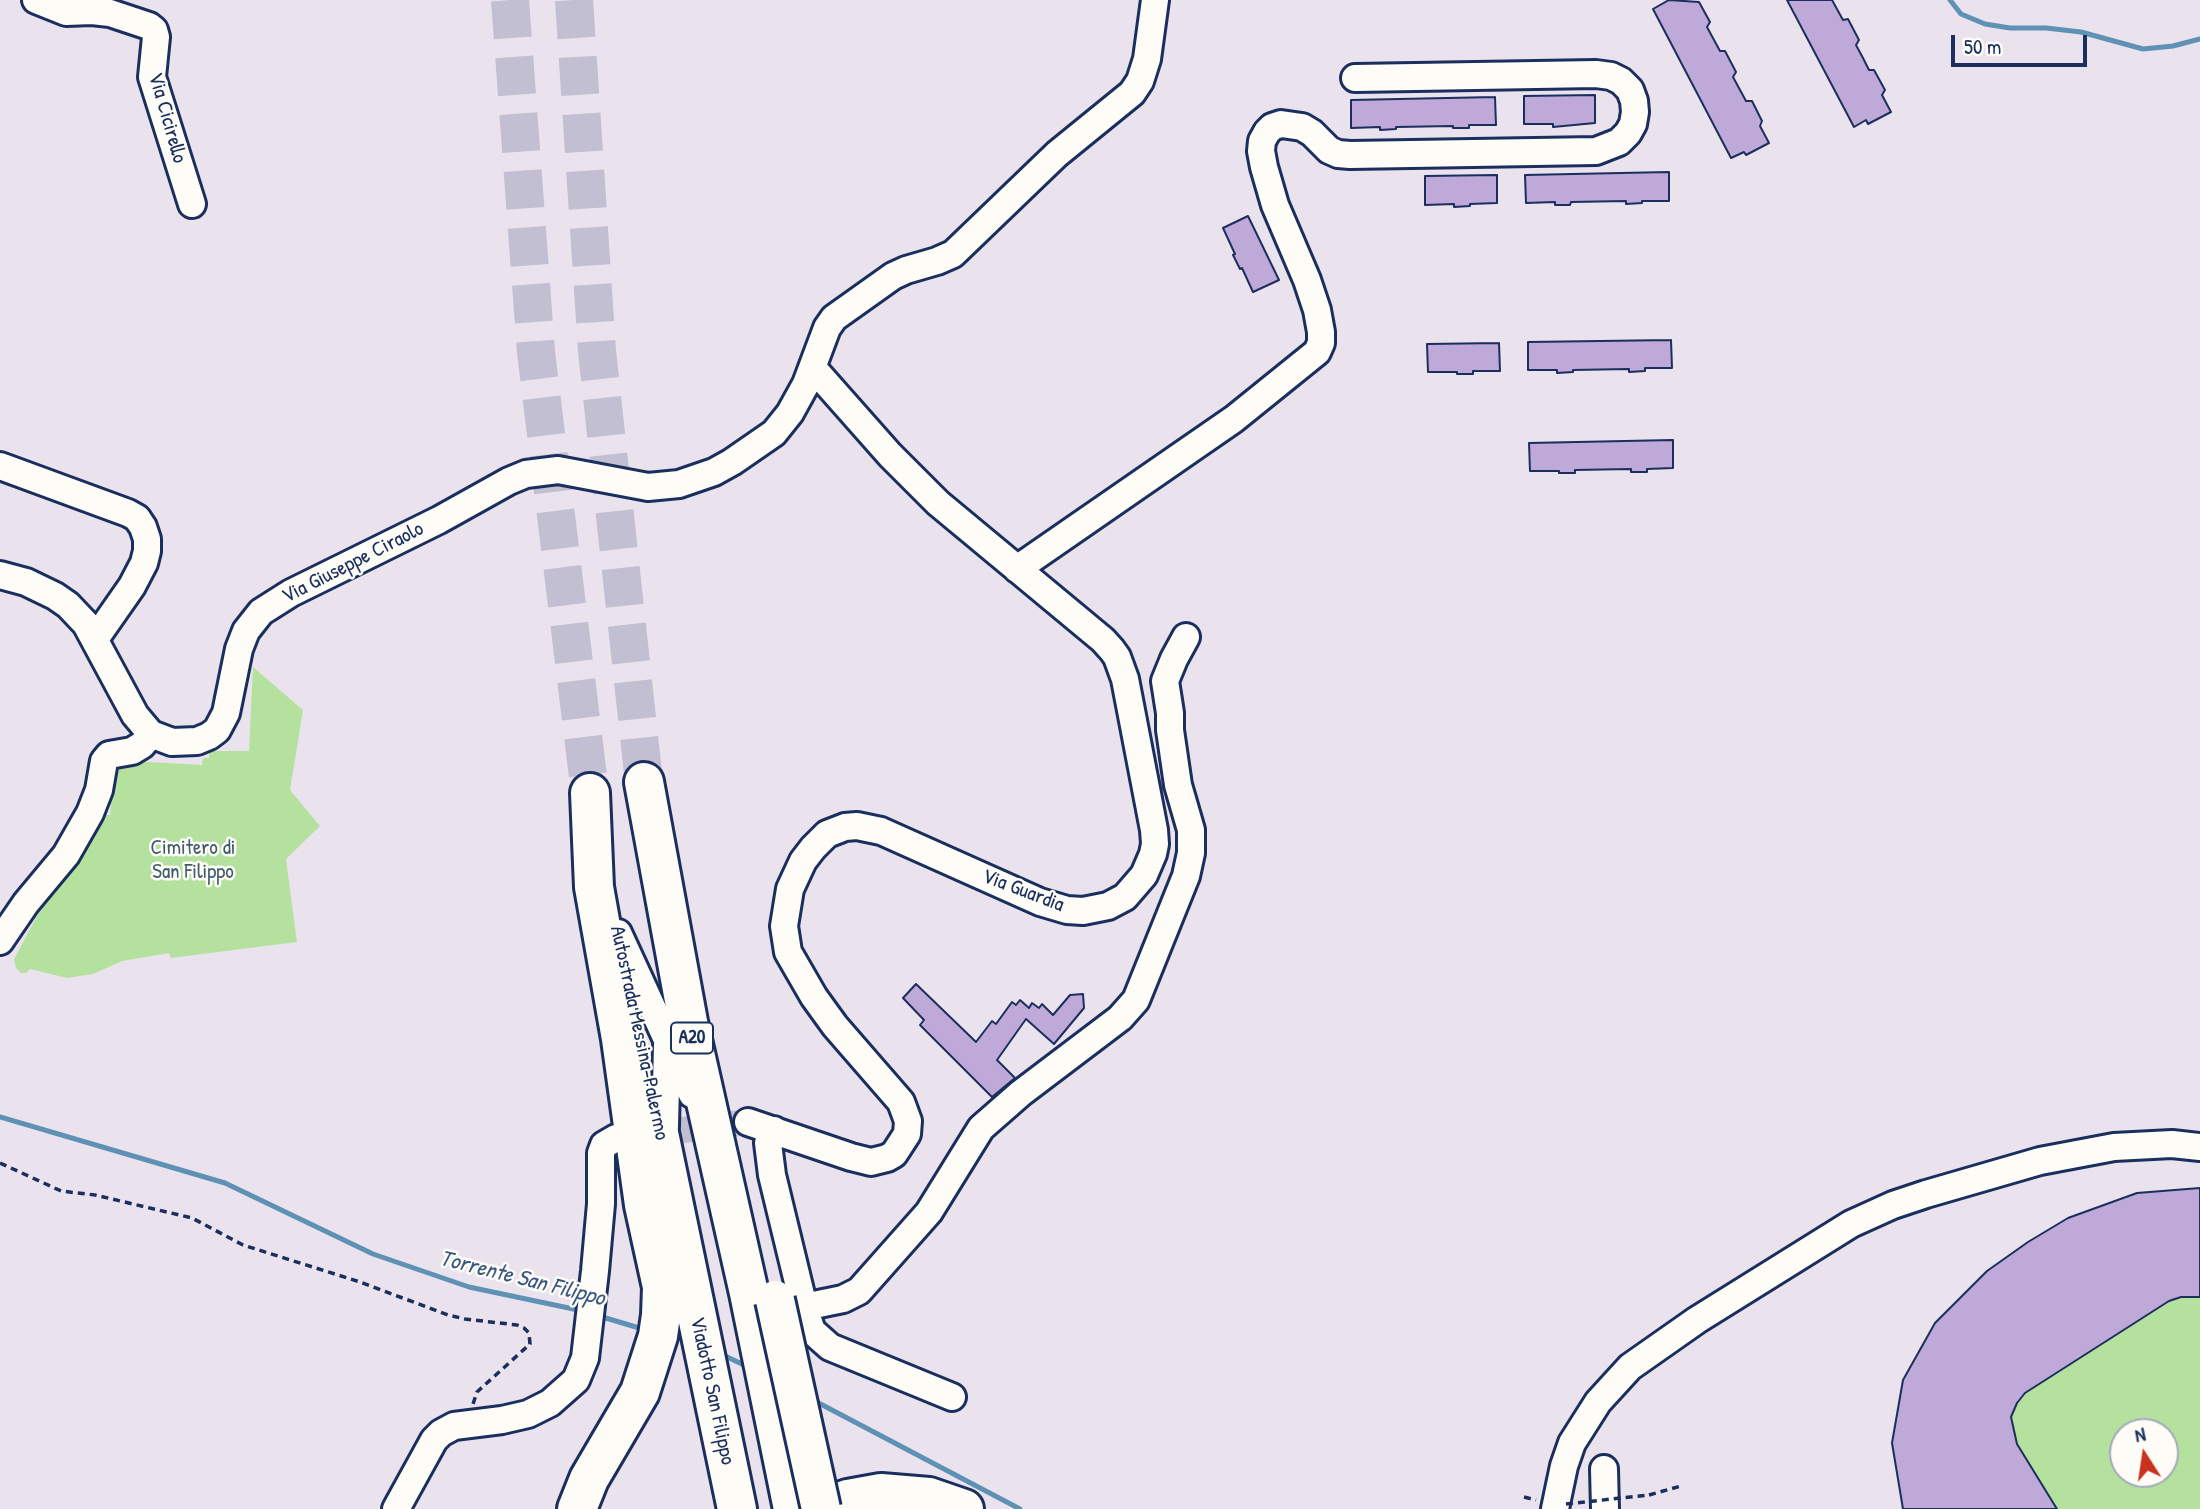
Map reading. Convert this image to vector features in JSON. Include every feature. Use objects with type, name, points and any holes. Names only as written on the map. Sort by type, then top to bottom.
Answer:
[{"type":"highway","name":"A20","points":[[644,782],[688,1021],[716,1147],[776,1300],[793,1509]]},
{"type":"highway","name":"Autostrada Messina-Palermo","points":[[590,793],[664,1155],[675,1280],[644,1206],[621,1039],[594,887],[590,793]]},
{"type":"highway","points":[[654,838],[687,930],[722,1093],[753,1195],[820,1509],[848,1499],[890,1493],[929,1497],[964,1509]]},
{"type":"highway","points":[[577,1509],[589,1479],[640,1392],[675,1280]]},
{"type":"highway","name":"Viadotto San Filippo","points":[[675,1280],[737,1509]]},
{"type":"street","name":"Via Cicirello","points":[[36,0],[66,12],[110,13],[154,30],[156,37],[152,77],[192,204]]},
{"type":"street","points":[[813,368],[827,328],[841,312],[893,276],[953,254],[1057,154],[1132,93],[1140,81],[1147,58],[1155,0]]},
{"type":"street","points":[[1017,569],[1234,419],[1317,352],[1321,343],[1317,310],[1272,197],[1263,159],[1262,141],[1272,127],[1281,124],[1302,127],[1329,150],[1350,155],[1596,151],[1619,142],[1633,124],[1635,112],[1630,90],[1611,76],[1596,74],[1355,78]]},
{"type":"street","name":"Via Guardia","points":[[748,1122],[871,1162],[894,1154],[909,1127],[901,1102],[835,1026],[814,997],[788,952],[784,926],[790,889],[803,861],[827,834],[856,826],[881,831],[1040,902],[1067,910],[1083,911],[1108,906],[1125,897],[1144,875],[1153,854],[1154,830],[1117,657],[1104,640],[930,495],[890,455],[813,368]]},
{"type":"street","name":"Via Giuseppe Ciraolo","points":[[150,734],[172,742],[184,743],[209,736],[216,730],[226,713],[239,649],[246,631],[261,612],[291,593],[526,474],[558,470],[632,485],[660,487],[679,484],[713,472],[782,425],[813,368]]},
{"type":"street","points":[[0,466],[128,513],[137,518],[143,527],[147,539],[144,563],[132,586],[95,639]]},
{"type":"street","points":[[0,575],[26,582],[55,596],[86,624],[135,715],[150,734],[142,745],[132,751],[109,755],[104,761],[99,790],[90,813],[66,855],[26,903],[0,941]]},
{"type":"street","points":[[776,1300],[843,1299],[859,1291],[929,1212],[981,1128],[1021,1093],[1120,1018],[1136,1000],[1186,876],[1191,853],[1191,830],[1178,785],[1166,681],[1186,637]]},
{"type":"street","points":[[1121,667],[1166,681]]},
{"type":"street","points":[[664,1155],[670,925]]},
{"type":"street","points":[[618,933],[716,1147]]},
{"type":"street","points":[[774,1130],[768,1143],[772,1175],[776,1300],[830,1347],[952,1397]]},
{"type":"street","points":[[396,1509],[435,1440],[447,1429],[516,1418],[550,1403],[576,1380],[584,1358],[595,1271],[601,1153],[604,1145],[616,1138]]},
{"type":"street","points":[[1561,1506],[1564,1466],[1572,1443],[1598,1402],[1630,1367],[1697,1320],[1851,1224],[1904,1201],[2040,1161],[2114,1147],[2172,1144],[2200,1147]]},
{"type":"street","points":[[1604,1469],[1605,1509]]},
{"type":"path","points":[[0,1163],[61,1191],[95,1195],[192,1218],[243,1245],[360,1282],[448,1315],[524,1328],[529,1333],[530,1344],[477,1392],[466,1425]]},
{"type":"path","points":[[1561,1506],[1649,1495],[1681,1486]]},
{"type":"green space","name":"Cimitero di San Filippo","points":[[253,667],[303,710],[290,790],[320,826],[286,859],[297,942],[171,958],[169,953],[122,961],[93,974],[67,978],[30,969],[21,973],[16,968],[14,959],[60,873],[65,876],[100,815],[110,815],[115,760],[202,765],[203,758],[209,758],[209,751],[249,751]]},
{"type":"green space","points":[[2200,1188],[2200,1509],[1903,1509],[1892,1443],[1903,1380],[1935,1323],[1987,1271],[2028,1242]]},
{"type":"building","points":[[1669,0],[1699,2],[1710,22],[1707,27],[1720,51],[1725,51],[1736,72],[1733,77],[1746,101],[1752,101],[1769,143],[1746,155],[1744,152],[1731,158],[1653,9]]},
{"type":"building","points":[[1787,0],[1832,0],[1843,20],[1848,19],[1859,40],[1856,45],[1869,70],[1874,70],[1885,90],[1882,95],[1891,112],[1868,124],[1866,120],[1854,127]]},
{"type":"building","points":[[1595,95],[1595,123],[1553,127],[1553,124],[1524,124],[1524,96]]},
{"type":"building","points":[[1495,97],[1496,125],[1469,125],[1469,128],[1396,127],[1380,130],[1380,127],[1351,128],[1351,100]]},
{"type":"building","points":[[1669,172],[1669,201],[1626,204],[1626,201],[1571,202],[1570,205],[1555,205],[1555,202],[1526,203],[1525,175]]},
{"type":"building","points":[[1497,175],[1497,203],[1454,207],[1454,204],[1425,205],[1425,176]]},
{"type":"building","points":[[1248,216],[1279,280],[1253,292],[1233,255],[1235,254],[1223,228]]},
{"type":"building","points":[[1671,340],[1672,368],[1645,368],[1645,371],[1629,372],[1629,369],[1573,370],[1557,373],[1557,370],[1528,370],[1528,342]]},
{"type":"building","points":[[1499,343],[1500,371],[1473,371],[1473,374],[1428,372],[1427,344]]},
{"type":"building","points":[[1673,440],[1673,468],[1647,469],[1647,472],[1631,472],[1631,469],[1575,470],[1575,473],[1530,471],[1529,443]]},
{"type":"building","points":[[916,984],[976,1042],[992,1021],[996,1024],[1012,1002],[1016,1005],[1020,1000],[1029,1008],[1032,1003],[1039,1008],[1042,1004],[1053,1015],[1070,995],[1083,994],[1084,1008],[1054,1044],[1026,1019],[997,1060],[1015,1078],[992,1097],[920,1025],[924,1020],[903,998]]},
{"type":"building","points":[[2200,1188],[2200,1297],[2181,1297],[2169,1301],[2025,1393],[2017,1403],[2011,1417],[2017,1444],[2057,1509],[1903,1509],[1892,1443],[1903,1380],[1935,1323],[1987,1271],[2068,1218],[2137,1193]]},
{"type":"waterway","points":[[1950,0],[1961,14],[1985,24],[2081,32],[2143,49],[2173,46],[2200,39]]},
{"type":"waterway","name":"Torrente San Filippo","points":[[0,1117],[225,1183],[373,1254],[469,1287],[583,1311]]},
{"type":"waterway","name":"Torrente San Filippo","points":[[599,1316],[646,1330]]},
{"type":"waterway","name":"Torrente San Filippo","points":[[719,1353],[748,1367]]},
{"type":"waterway","name":"Torrente San Filippo","points":[[813,1400],[1020,1509]]},
{"type":"tunnel","points":[[510,0],[536,352],[590,793]]},
{"type":"tunnel","points":[[574,0],[597,351],[644,782]]},
{"type":"tunnel","points":[[642,1135],[748,1122]]}]
